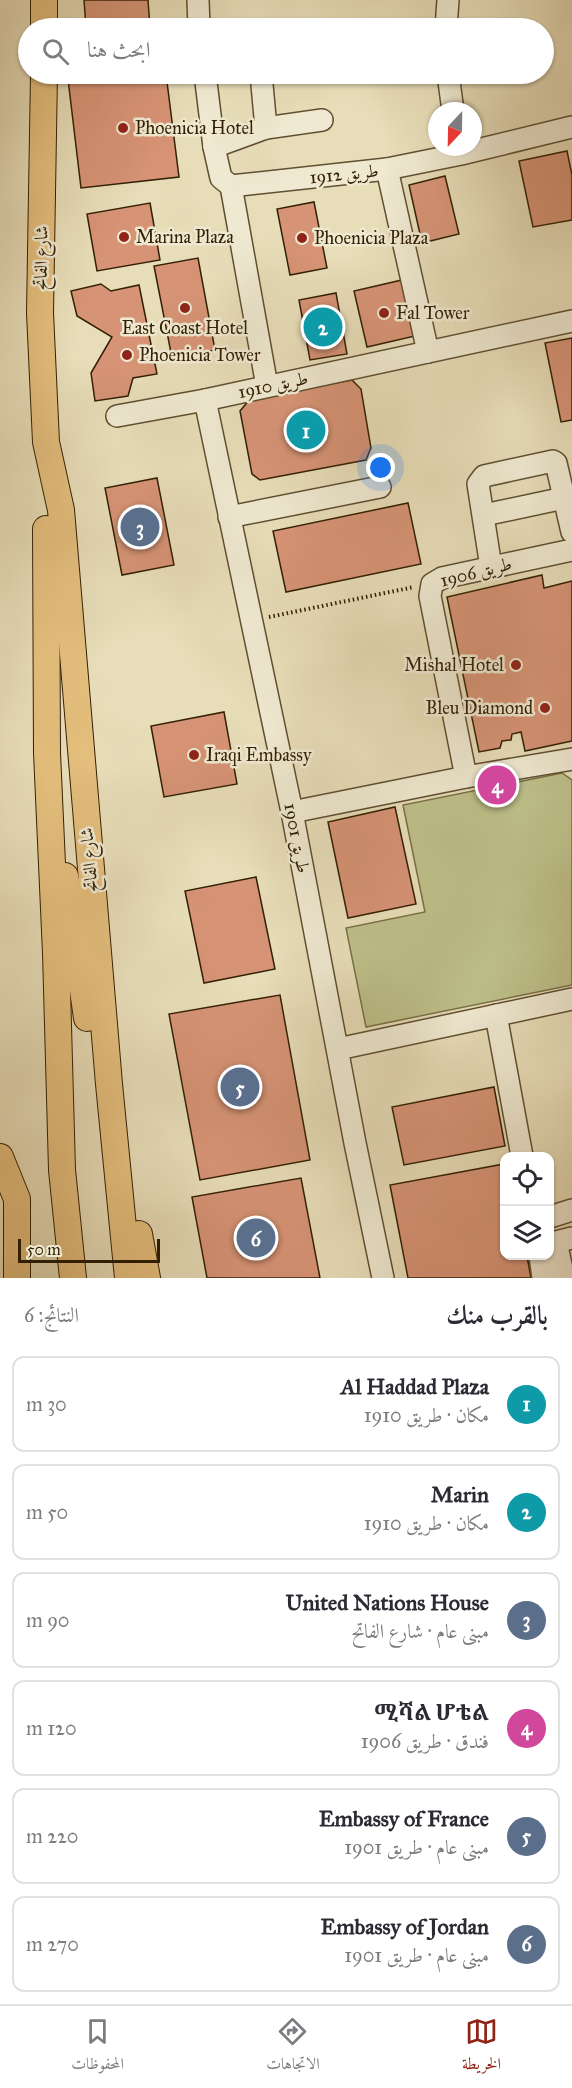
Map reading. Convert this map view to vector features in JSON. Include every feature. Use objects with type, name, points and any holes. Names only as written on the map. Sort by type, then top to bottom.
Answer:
[{"type":"main road","points":[[44,18],[45,0]]},
{"type":"main road","name":"شارع الفاتح","points":[[44,84],[40,313],[46,442],[47,753],[56,953],[62,1170],[73,1278]]},
{"type":"main road","name":"شارع الفاتح","points":[[46,442],[61,510],[109,1084],[128,1278]]},
{"type":"main road","points":[[49,811],[72,913],[114,1216],[125,1251]]},
{"type":"main road","points":[[109,1084],[135,1206],[147,1278]]},
{"type":"main road","points":[[0,1157],[17,1199],[17,1278]]},
{"type":"street","points":[[198,0],[199,18]]},
{"type":"street","points":[[447,18],[448,0]]},
{"type":"street","points":[[206,84],[214,147],[221,178],[231,186],[267,386]]},
{"type":"street","points":[[262,84],[266,128]]},
{"type":"street","points":[[449,84],[452,102]]},
{"type":"street","points":[[214,147],[266,128],[322,120]]},
{"type":"street","name":"طريق 1912","points":[[482,145],[572,126]]},
{"type":"street","name":"طريق 1912","points":[[231,186],[387,169],[437,156]]},
{"type":"street","points":[[387,169],[428,352]]},
{"type":"street","name":"طريق 1910","points":[[117,416],[205,400],[572,321]]},
{"type":"street","name":"طريق 1901","points":[[205,400],[292,812],[383,1278]]},
{"type":"street","points":[[491,567],[478,484],[484,476],[553,461],[557,467],[572,532]]},
{"type":"street","points":[[229,517],[380,487]]},
{"type":"street","points":[[484,515],[564,498]]},
{"type":"street","name":"طريق 1906","points":[[466,777],[430,596],[432,584],[442,578],[572,550]]},
{"type":"street","points":[[292,812],[466,777],[572,759]]},
{"type":"street","points":[[338,1049],[572,999]]},
{"type":"street","points":[[496,1015],[521,1152]]},
{"type":"street","points":[[554,1215],[572,1210]]},
{"type":"street","points":[[564,1278],[556,1242],[572,1238]]},
{"type":"street","points":[[541,1260],[543,1278]]},
{"type":"path","points":[[252,620],[432,584]]},
{"type":"green space","points":[[562,773],[572,780],[572,985],[366,1027],[346,928],[425,912],[403,805]]},
{"type":"building","points":[[84,0],[148,0],[149,18],[85,18]]},
{"type":"building","name":"Phoenicia Hotel","points":[[69,84],[167,84],[179,177],[81,188]]},
{"type":"building","points":[[567,151],[572,175],[572,220],[533,227],[519,161]]},
{"type":"building","points":[[445,176],[459,234],[422,243],[409,185]]},
{"type":"building","name":"Phoenicia Plaza","points":[[314,202],[327,268],[290,275],[277,209]]},
{"type":"building","name":"Marina Plaza","points":[[150,203],[160,260],[97,271],[87,214]]},
{"type":"building","name":"East Coast Hotel","points":[[198,258],[215,350],[172,358],[154,266]]},
{"type":"building","name":"Fal Tower","points":[[402,280],[415,336],[367,347],[354,291]]},
{"type":"building","name":"Phoenicia Tower","points":[[101,284],[111,291],[139,285],[157,374],[133,378],[128,396],[95,401],[91,373],[112,337],[77,316],[71,291]]},
{"type":"building","points":[[336,293],[347,354],[310,360],[299,300]]},
{"type":"building","points":[[572,338],[572,420],[561,422],[545,343]]},
{"type":"building","points":[[352,380],[361,389],[371,448],[366,460],[260,480],[252,474],[240,411],[250,399]]},
{"type":"building","points":[[157,478],[174,565],[122,575],[105,488]]},
{"type":"building","points":[[408,503],[421,564],[286,592],[273,531]]},
{"type":"building","name":"Mishal Hotel","points":[[542,575],[544,588],[572,581],[572,741],[525,751],[521,732],[512,734],[511,740],[502,741],[500,748],[479,752],[447,597]]},
{"type":"building","name":"Iraqi Embassy","points":[[224,712],[237,784],[164,797],[151,726]]},
{"type":"building","points":[[395,807],[416,904],[348,918],[328,822]]},
{"type":"building","points":[[256,877],[275,969],[204,983],[185,891]]},
{"type":"building","points":[[280,995],[310,1160],[200,1180],[169,1014]]},
{"type":"building","points":[[494,1087],[505,1146],[404,1165],[392,1107]]},
{"type":"building","points":[[500,1165],[500,1260],[528,1260],[531,1278],[408,1278],[390,1185]]},
{"type":"building","points":[[301,1178],[320,1278],[207,1278],[192,1197]]},
{"type":"place","name":"Phoenicia Hotel","points":[[123,128]]},
{"type":"place","name":"Marina Plaza","points":[[124,237]]},
{"type":"place","name":"Phoenicia Plaza","points":[[302,238]]},
{"type":"place","name":"East Coast Hotel","points":[[185,308]]},
{"type":"place","name":"Fal Tower","points":[[384,313]]},
{"type":"place","name":"Marin","points":[[323,327]]},
{"type":"place","name":"Phoenicia Tower","points":[[127,355]]},
{"type":"place","name":"Al Haddad Plaza","points":[[306,430]]},
{"type":"place","name":"United Nations House","points":[[140,527]]},
{"type":"place","name":"Mishal Hotel","points":[[516,665]]},
{"type":"place","name":"Bleu Diamond","points":[[545,708]]},
{"type":"place","name":"Iraqi Embassy","points":[[194,755]]},
{"type":"place","name":"ሚሻል ሆቴል","points":[[497,785]]},
{"type":"place","name":"Embassy of France","points":[[240,1087]]},
{"type":"place","name":"Embassy of Jordan","points":[[256,1238]]}]
